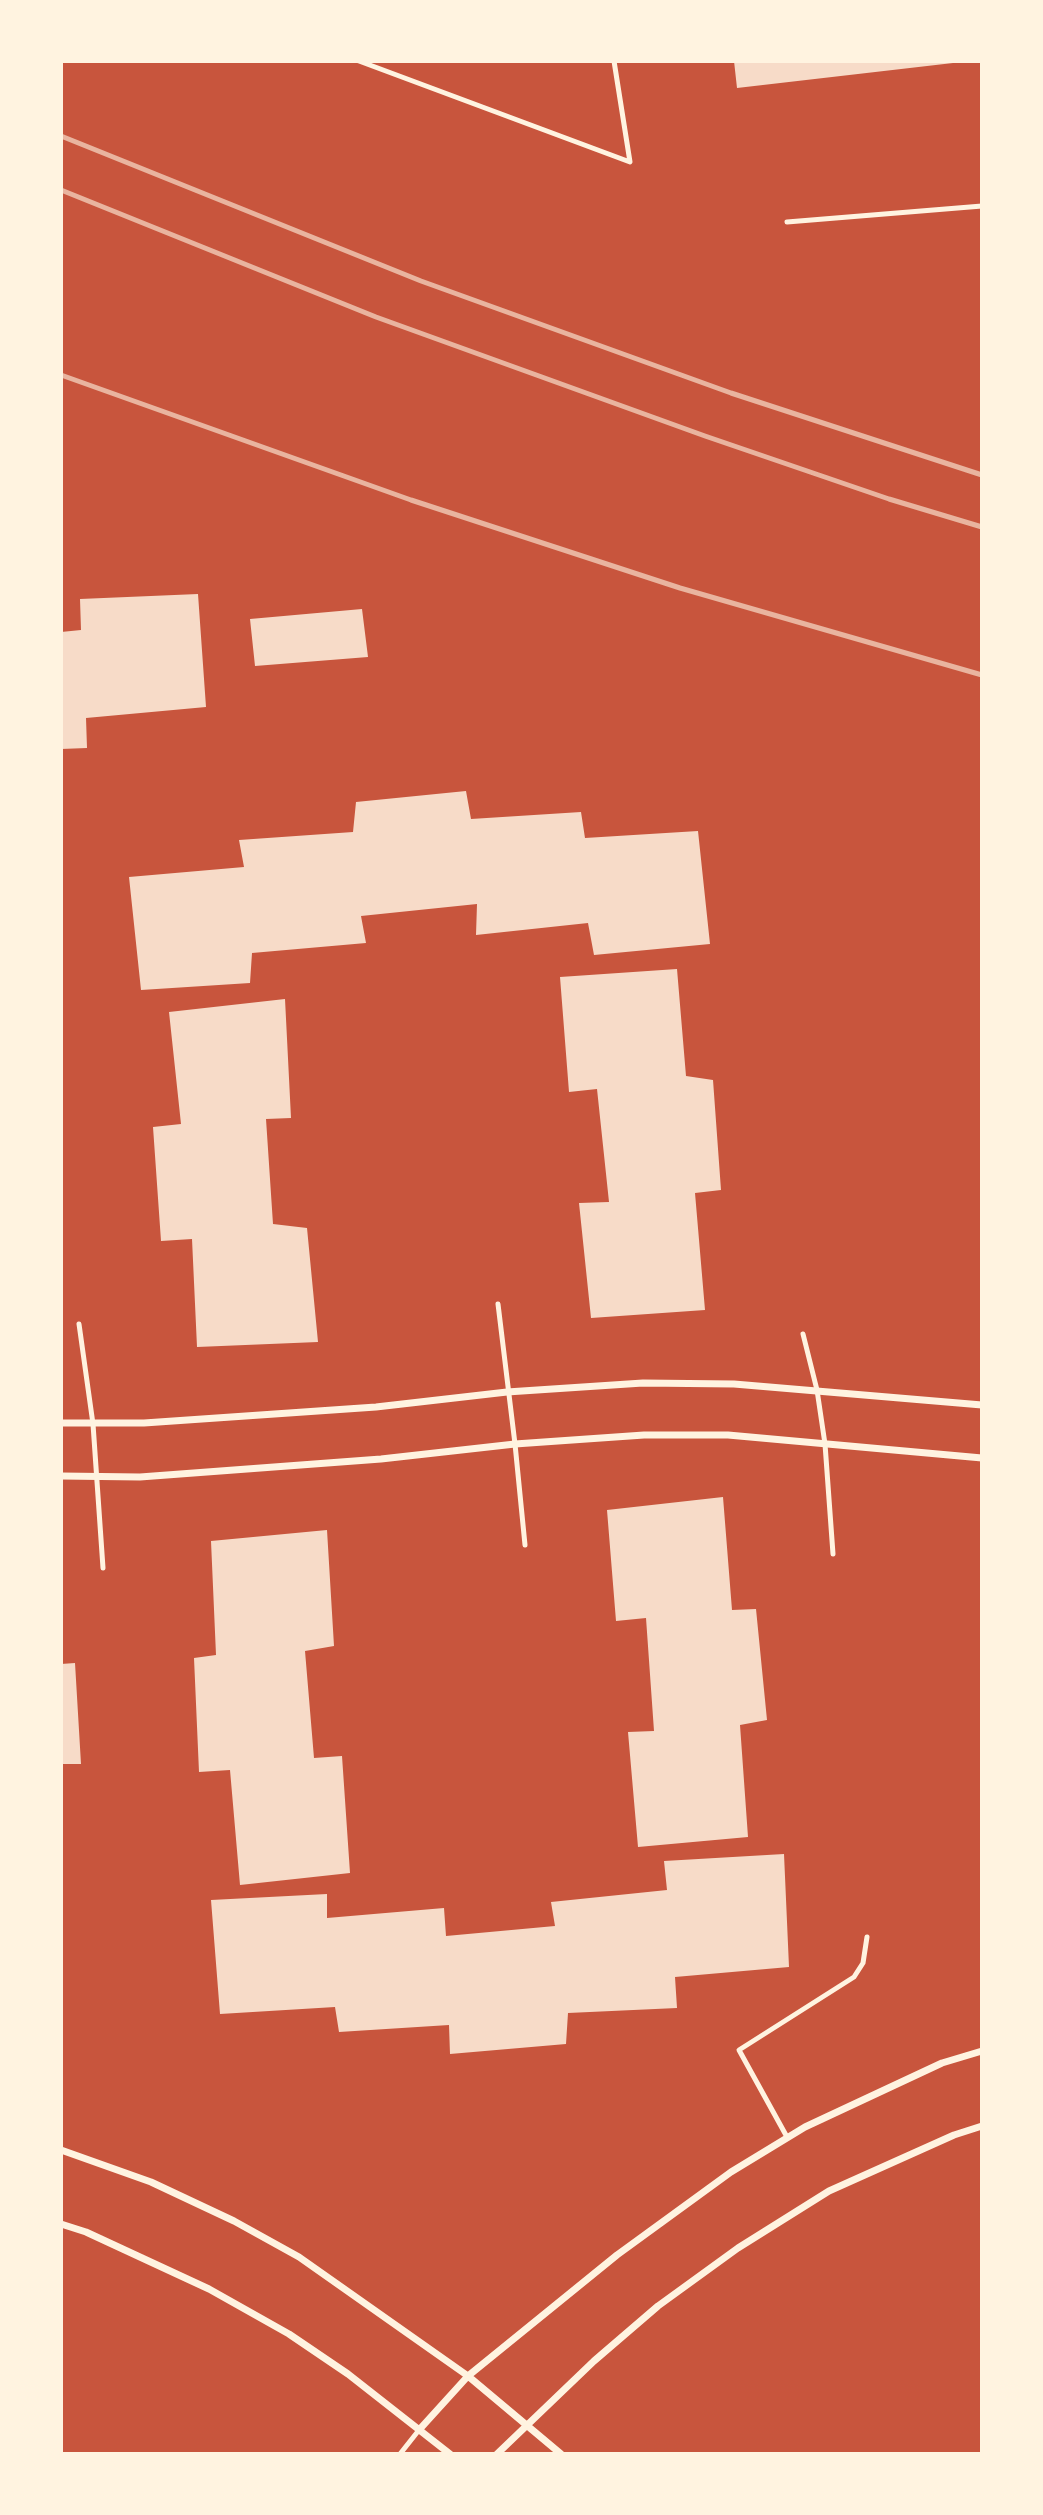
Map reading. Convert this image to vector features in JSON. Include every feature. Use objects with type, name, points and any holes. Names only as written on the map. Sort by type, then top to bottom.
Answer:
[{"type":"street","points":[[61,1423],[144,1423],[376,1407],[508,1392],[643,1383],[734,1384],[982,1405]]},
{"type":"street","points":[[61,1476],[140,1477],[354,1461],[515,1444],[644,1436],[714,1435],[982,1458]]},
{"type":"street","points":[[419,2430],[468,2376],[617,2255],[731,2172],[788,2137],[942,2063],[982,2051]]},
{"type":"street","points":[[497,2454],[594,2361],[658,2306],[738,2248],[829,2191],[954,2135],[982,2126]]},
{"type":"street","points":[[61,2150],[151,2182],[234,2221],[299,2258],[468,2376],[561,2454]]},
{"type":"street","points":[[61,2224],[86,2232],[209,2289],[289,2334],[348,2374],[450,2454]]},
{"type":"lane","points":[[359,61],[630,162],[614,61]]},
{"type":"lane","points":[[787,222],[982,206]]},
{"type":"lane","points":[[498,1304],[525,1545]]},
{"type":"lane","points":[[79,1324],[93,1423],[103,1568]]},
{"type":"lane","points":[[803,1334],[817,1390],[825,1444],[834,1554]]},
{"type":"lane","points":[[788,2137],[738,2050],[854,1977],[863,1963],[867,1937]]},
{"type":"lane","points":[[400,2454],[419,2430]]},
{"type":"building","points":[[734,61],[953,61],[953,63],[737,88]]},
{"type":"building","points":[[198,594],[206,707],[86,718],[87,748],[61,749],[61,632],[81,630],[80,599]]},
{"type":"building","points":[[362,609],[368,657],[255,666],[250,619]]},
{"type":"building","points":[[466,791],[471,819],[581,812],[585,838],[698,831],[710,944],[594,955],[588,923],[476,935],[477,904],[361,916],[366,943],[252,953],[250,983],[141,990],[129,877],[244,867],[239,840],[353,832],[356,802]]},
{"type":"building","points":[[677,969],[686,1076],[713,1080],[721,1190],[695,1193],[705,1310],[591,1318],[579,1203],[609,1202],[597,1089],[569,1092],[560,977]]},
{"type":"building","points":[[285,999],[291,1118],[266,1119],[273,1224],[307,1228],[318,1342],[197,1347],[192,1239],[161,1241],[153,1127],[181,1124],[169,1012]]},
{"type":"building","points":[[723,1497],[732,1610],[756,1609],[767,1720],[740,1725],[748,1837],[638,1847],[628,1732],[654,1731],[646,1618],[616,1621],[607,1510]]},
{"type":"building","points":[[327,1530],[334,1646],[305,1651],[314,1758],[342,1756],[350,1873],[240,1885],[230,1770],[199,1772],[194,1658],[216,1655],[211,1541]]},
{"type":"building","points":[[75,1663],[81,1764],[61,1764],[61,1664]]},
{"type":"building","points":[[784,1854],[789,1967],[675,1977],[677,2008],[568,2013],[566,2044],[450,2054],[449,2025],[339,2032],[335,2007],[220,2014],[211,1900],[327,1894],[327,1918],[444,1908],[446,1936],[555,1926],[551,1902],[667,1890],[664,1861]]},
{"type":"railway","points":[[61,136],[421,281],[731,393],[982,475]]},
{"type":"railway","points":[[61,190],[376,317],[705,436],[889,499],[982,527]]},
{"type":"railway","points":[[61,375],[411,500],[680,588],[982,675]]}]
